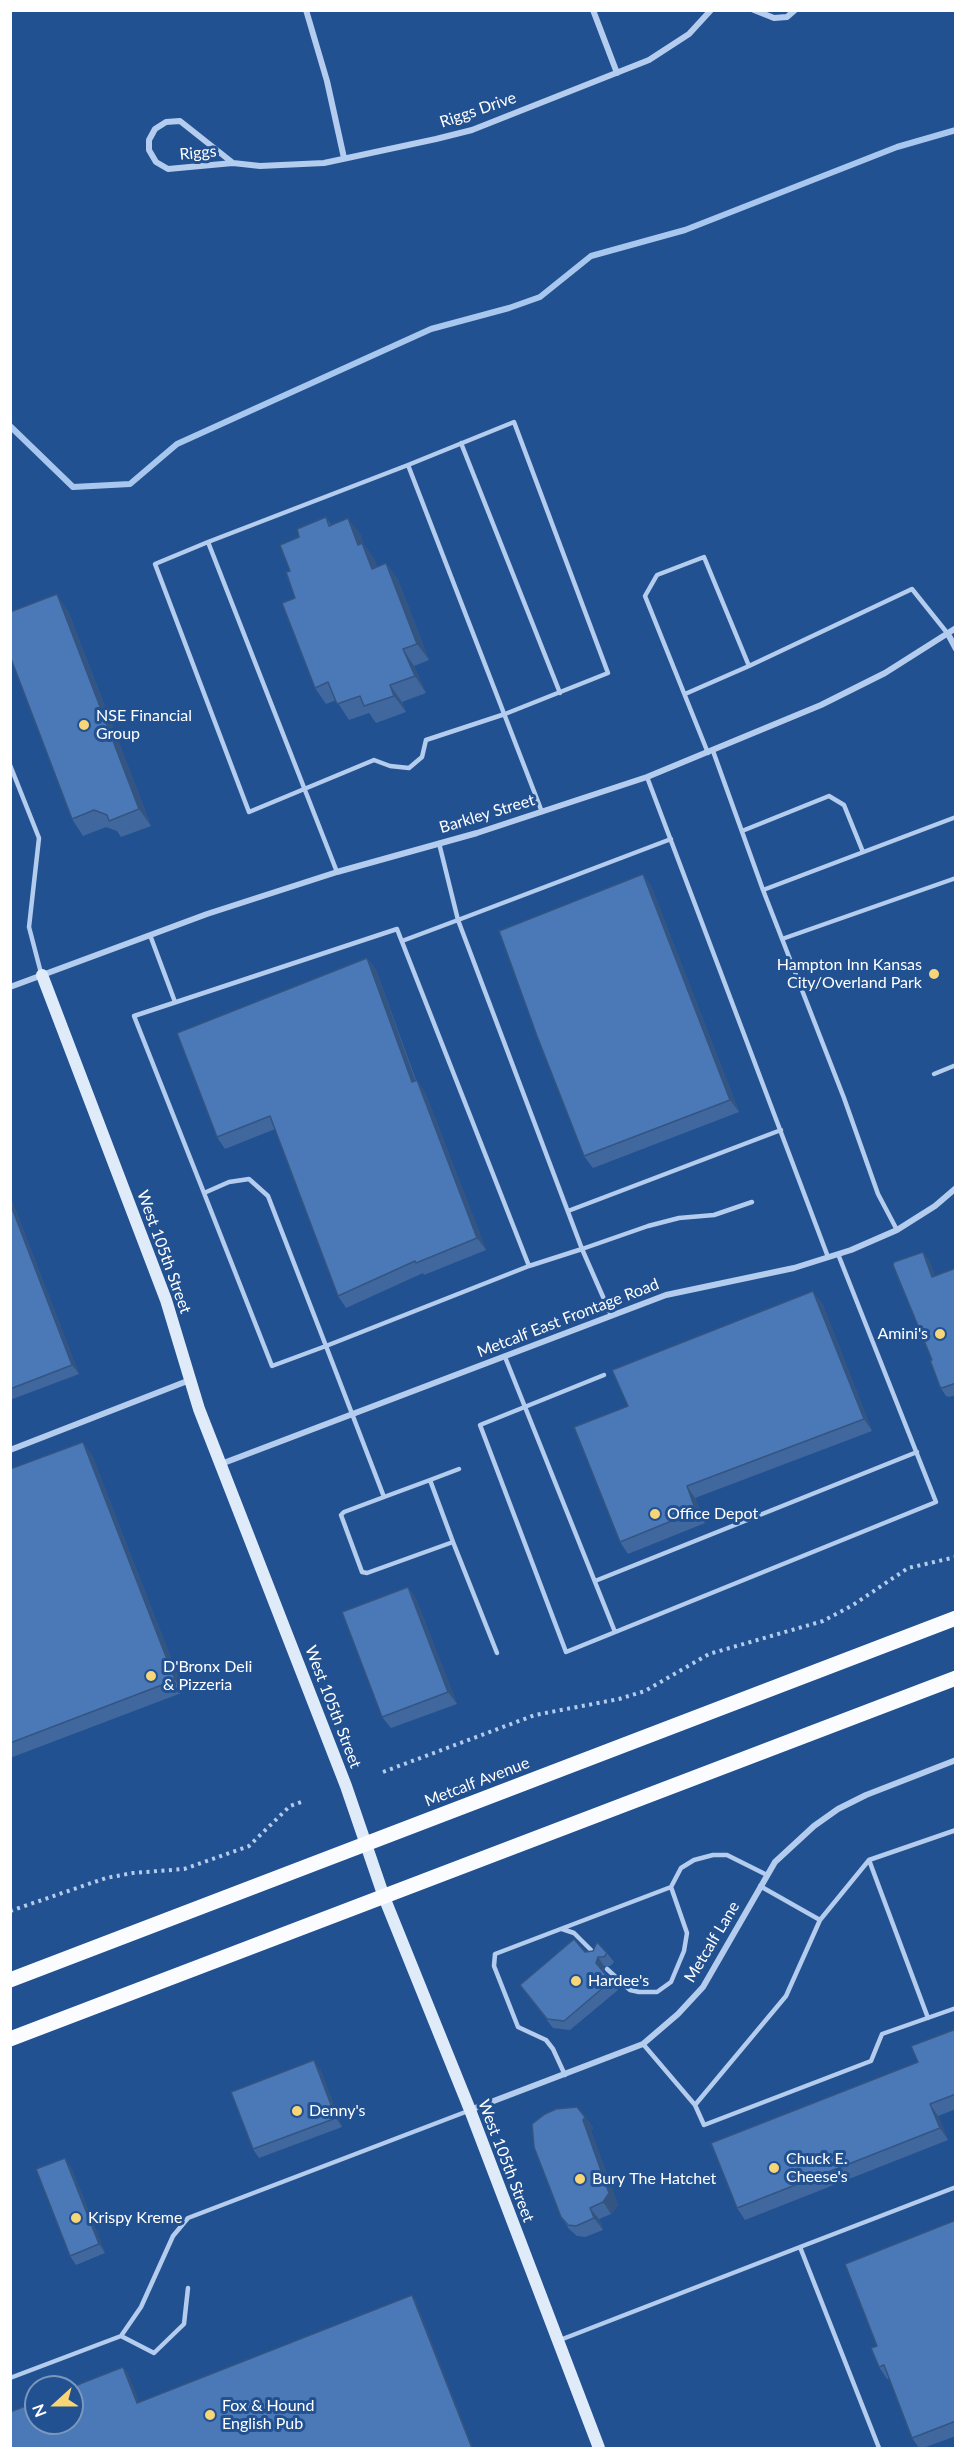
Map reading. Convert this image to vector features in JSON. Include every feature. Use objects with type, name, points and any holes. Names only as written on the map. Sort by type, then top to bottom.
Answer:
[{"type":"main road","name":"Metcalf Avenue","points":[[10,1980],[956,1618]]},
{"type":"main road","points":[[10,2039],[956,1678]]},
{"type":"street","points":[[306,10],[327,81],[344,158]]},
{"type":"street","points":[[593,10],[617,73]]},
{"type":"street","name":"Riggs Drive","points":[[344,158],[472,130],[617,73],[666,51],[689,34],[711,10]]},
{"type":"street","points":[[754,10],[774,18],[787,17],[795,10]]},
{"type":"street","name":"Riggs","points":[[233,164],[180,121],[166,122],[155,129],[149,140],[149,150],[156,162],[168,169],[233,164],[293,165],[324,163],[344,158]]},
{"type":"street","name":"Barkley Street","points":[[10,987],[207,914],[337,872],[542,812],[647,777],[821,705],[885,673],[956,628]]},
{"type":"street","points":[[948,634],[956,649]]},
{"type":"street","name":"West 105th Street","points":[[42,975],[166,1300],[199,1409],[366,1844],[384,1897],[470,2110],[599,2448]]},
{"type":"street","name":"Metcalf East Frontage Road","points":[[220,1464],[666,1295],[794,1268],[838,1254],[897,1230],[935,1206],[956,1188]]},
{"type":"street","points":[[10,1450],[190,1380]]},
{"type":"street","name":"Metcalf Lane","points":[[470,2110],[643,2044],[678,2014],[703,1987],[775,1862],[814,1826],[838,1809],[866,1795],[956,1760]]},
{"type":"lane","points":[[514,422],[608,674],[504,714],[426,740],[422,757],[409,768],[390,766],[374,760],[249,812],[155,564],[461,443],[514,422]]},
{"type":"lane","points":[[461,443],[560,693]]},
{"type":"lane","points":[[408,465],[542,812]]},
{"type":"lane","points":[[208,542],[337,872]]},
{"type":"lane","points":[[749,666],[704,558],[657,575],[645,596],[742,831],[878,1194],[897,1230]]},
{"type":"lane","points":[[684,694],[912,589],[948,634]]},
{"type":"lane","points":[[10,765],[39,838],[29,927],[42,975]]},
{"type":"lane","points":[[647,777],[828,1257]]},
{"type":"lane","points":[[742,831],[829,796],[844,805],[863,852]]},
{"type":"lane","points":[[763,890],[956,817]]},
{"type":"lane","points":[[402,941],[671,839]]},
{"type":"lane","points":[[439,843],[459,920],[582,1249],[611,1314]]},
{"type":"lane","points":[[783,939],[956,878]]},
{"type":"lane","points":[[529,1266],[397,928],[134,1016],[272,1366],[529,1266],[648,1226],[679,1218],[714,1215],[752,1202]]},
{"type":"lane","points":[[150,935],[175,1002]]},
{"type":"lane","points":[[934,1074],[956,1065]]},
{"type":"lane","points":[[568,1210],[781,1130]]},
{"type":"lane","points":[[204,1193],[229,1182],[249,1179],[268,1196],[384,1497]]},
{"type":"lane","points":[[604,1375],[480,1425],[566,1652],[936,1502],[838,1254]]},
{"type":"lane","points":[[506,1357],[615,1632]]},
{"type":"lane","points":[[595,1581],[916,1452]]},
{"type":"lane","points":[[453,1542],[367,1573],[362,1572],[341,1515],[459,1469]]},
{"type":"lane","points":[[430,1480],[497,1653]]},
{"type":"lane","points":[[694,2105],[786,1996],[820,1920],[869,1860],[956,1830]]},
{"type":"lane","points":[[565,2074],[546,2040],[518,2027],[494,1966],[495,1954],[671,1887],[681,1868],[694,1860],[713,1855],[727,1855],[767,1875]]},
{"type":"lane","points":[[869,1860],[928,2018]]},
{"type":"lane","points":[[760,1886],[820,1920]]},
{"type":"lane","points":[[606,1969],[630,1989],[639,1992],[657,1992],[671,1982],[684,1951],[687,1933],[671,1887]]},
{"type":"lane","points":[[561,1929],[574,1933],[597,1956]]},
{"type":"lane","points":[[643,2044],[694,2105],[704,2125],[871,2061],[882,2034],[956,2008]]},
{"type":"lane","points":[[10,2378],[122,2336],[141,2307],[173,2236],[188,2218],[470,2110]]},
{"type":"lane","points":[[557,2341],[956,2187]]},
{"type":"lane","points":[[800,2247],[879,2448]]},
{"type":"lane","points":[[122,2336],[154,2353],[184,2324],[188,2288]]},
{"type":"path","points":[[383,1772],[535,1715],[619,1699],[645,1691],[709,1653],[823,1621],[853,1605],[908,1568],[956,1557]]},
{"type":"path","points":[[10,1911],[106,1878],[133,1873],[184,1869],[249,1846],[290,1806],[304,1801]]},
{"type":"building","points":[[326,517],[329,526],[348,518],[358,545],[362,543],[372,569],[386,563],[417,644],[403,649],[415,676],[390,685],[394,696],[364,706],[360,696],[337,704],[328,682],[315,688],[282,603],[295,598],[286,572],[290,571],[280,545],[299,537],[297,529]]},
{"type":"building","points":[[57,594],[139,809],[109,821],[107,815],[94,810],[72,819],[10,656],[10,612]]},
{"type":"building","points":[[643,874],[730,1100],[584,1156],[499,931]]},
{"type":"building","points":[[367,958],[412,1082],[417,1080],[477,1238],[416,1263],[415,1261],[338,1296],[270,1116],[217,1137],[177,1033]]},
{"type":"building","points":[[10,1203],[72,1365],[10,1389]]},
{"type":"building","name":"Amini's","points":[[923,1252],[932,1277],[956,1268],[956,1383],[942,1388],[893,1265],[894,1262]]},
{"type":"building","points":[[813,1291],[864,1419],[687,1486],[696,1511],[620,1542],[574,1427],[628,1406],[612,1370]]},
{"type":"building","points":[[83,1442],[175,1680],[10,1743],[10,1469]]},
{"type":"building","points":[[408,1587],[448,1692],[382,1717],[342,1612]]},
{"type":"building","name":"Hardee's","points":[[574,1939],[585,1952],[593,1951],[597,1942],[607,1953],[604,1957],[598,1957],[596,1963],[611,1981],[564,2021],[547,2019],[520,1985]]},
{"type":"building","points":[[956,2029],[956,2094],[930,2104],[940,2128],[737,2208],[711,2143],[918,2062],[911,2046]]},
{"type":"building","points":[[314,2060],[336,2118],[253,2149],[231,2092]]},
{"type":"building","name":"Bury The Hatchet","points":[[577,2107],[585,2117],[583,2120],[609,2193],[603,2202],[590,2208],[594,2218],[576,2226],[568,2225],[561,2217],[534,2147],[532,2124],[556,2109]]},
{"type":"building","points":[[65,2158],[99,2244],[70,2256],[36,2169]]},
{"type":"building","points":[[956,2220],[956,2421],[912,2438],[884,2365],[879,2367],[871,2348],[877,2346],[845,2264]]},
{"type":"building","points":[[412,2295],[472,2448],[10,2448],[10,2412],[24,2407],[24,2435],[84,2435],[84,2382],[123,2367],[137,2403]]},
{"type":"waterway","points":[[10,426],[73,487],[130,484],[177,444],[431,329],[509,308],[540,297],[591,256],[685,230],[897,147],[956,130]]},
{"type":"place","name":"NSE Financial Group","points":[[84,725]]},
{"type":"place","name":"Hampton Inn Kansas City/Overland Park","points":[[934,974]]},
{"type":"place","name":"Amini's","points":[[940,1334]]},
{"type":"place","name":"Office Depot","points":[[655,1514]]},
{"type":"place","name":"D'Bronx Deli & Pizzeria","points":[[151,1676]]},
{"type":"place","name":"Hardee's","points":[[576,1981]]},
{"type":"place","name":"Denny's","points":[[297,2111]]},
{"type":"place","name":"Chuck E. Cheese's","points":[[774,2168]]},
{"type":"place","name":"Bury The Hatchet","points":[[580,2179]]},
{"type":"place","name":"Krispy Kreme","points":[[76,2218]]},
{"type":"place","name":"Fox & Hound English Pub","points":[[210,2415]]}]
